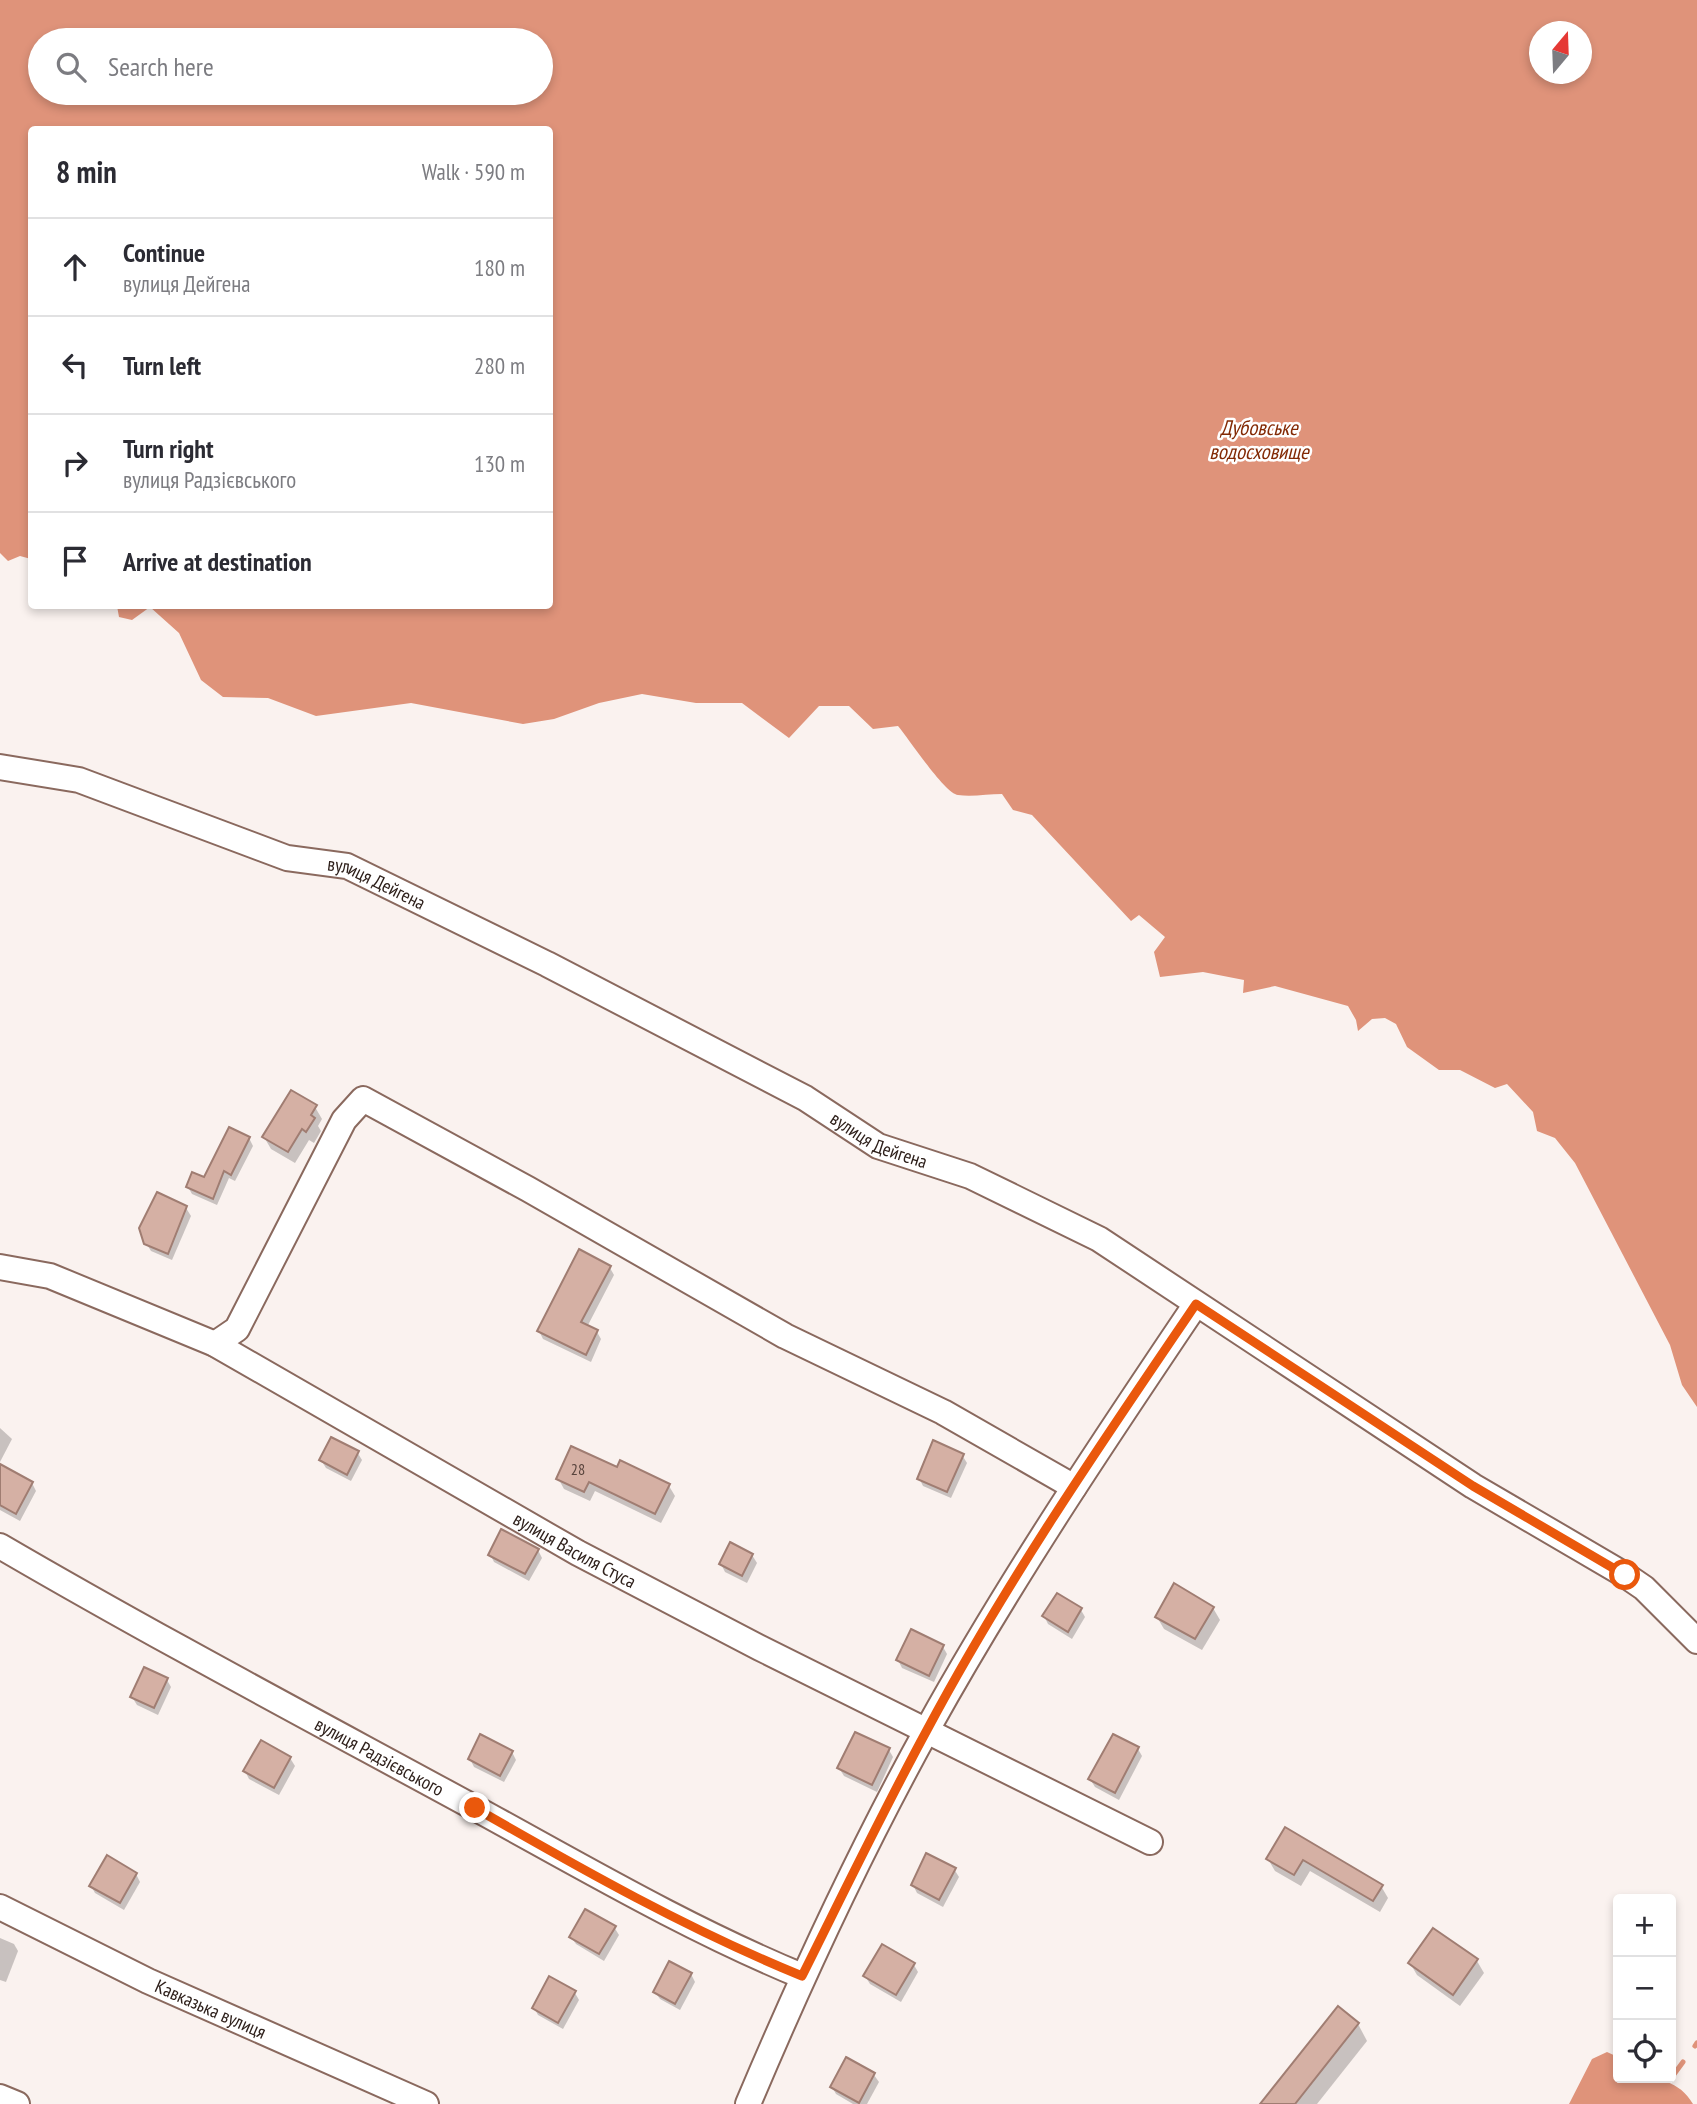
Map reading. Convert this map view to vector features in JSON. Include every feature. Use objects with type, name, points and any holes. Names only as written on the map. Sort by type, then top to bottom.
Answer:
[{"type":"street","name":"вулиця Дейгена","points":[[0,767],[79,780],[287,858],[347,866],[547,964],[793,1091],[878,1146],[970,1176],[1099,1239],[1473,1486],[1625,1575],[1644,1588],[1697,1641]]},
{"type":"street","points":[[215,1344],[237,1329],[344,1120],[363,1099],[528,1189],[785,1336],[943,1412],[1074,1487]]},
{"type":"street","name":"вулиця Василя Стуса","points":[[0,1268],[50,1276],[215,1344],[578,1553],[760,1648],[1150,1842]]},
{"type":"street","points":[[748,2104],[802,1976],[927,1729],[1074,1487],[1196,1304]]},
{"type":"street","name":"вулиця Радзієвського","points":[[0,1546],[134,1624],[563,1858],[761,1959],[802,1976]]},
{"type":"street","name":"Кавказька вулиця","points":[[0,1907],[148,1981],[426,2104]]},
{"type":"street","points":[[0,2097],[17,2104]]},
{"type":"water","name":"Дубовське водосховище","points":[[0,0],[1697,0],[1697,1407],[1682,1385],[1670,1345],[1575,1163],[1555,1138],[1537,1131],[1533,1112],[1507,1084],[1495,1088],[1460,1070],[1439,1070],[1407,1047],[1396,1024],[1385,1018],[1372,1019],[1358,1031],[1356,1020],[1348,1006],[1275,986],[1243,993],[1244,980],[1203,972],[1160,977],[1154,952],[1165,937],[1139,915],[1131,921],[1032,815],[1013,810],[1002,794],[963,796],[952,792],[936,776],[898,726],[873,729],[849,706],[819,706],[789,738],[742,703],[696,703],[642,694],[599,703],[554,719],[523,724],[411,703],[316,716],[268,698],[223,697],[201,680],[179,633],[152,609],[553,609],[553,126],[28,126],[28,558],[20,556],[8,561],[0,553]]},
{"type":"water","name":"Дубовське водосховище","points":[[118,609],[147,609],[132,620],[119,617]]},
{"type":"water","points":[[1607,2052],[1613,2055],[1613,2083],[1670,2083],[1693,2104],[1569,2104],[1592,2059]]},
{"type":"building","points":[[291,1090],[317,1105],[311,1115],[315,1118],[306,1132],[302,1129],[288,1152],[262,1137]]},
{"type":"building","points":[[229,1127],[250,1137],[231,1175],[224,1171],[213,1199],[186,1187],[192,1172],[204,1177]]},
{"type":"building","points":[[157,1192],[187,1206],[168,1254],[144,1244],[139,1228]]},
{"type":"building","points":[[579,1249],[611,1266],[581,1322],[598,1330],[586,1355],[537,1331]]},
{"type":"building","points":[[331,1437],[359,1451],[347,1475],[319,1460]]},
{"type":"building","points":[[933,1440],[964,1454],[947,1492],[917,1479]]},
{"type":"building","points":[[571,1446],[617,1467],[620,1460],[670,1484],[655,1514],[589,1482],[584,1492],[556,1479]]},
{"type":"building","points":[[0,1464],[33,1482],[16,1514],[0,1505]]},
{"type":"building","points":[[501,1529],[539,1549],[525,1574],[488,1555]]},
{"type":"building","points":[[730,1542],[753,1554],[742,1576],[719,1564]]},
{"type":"building","points":[[1174,1583],[1214,1607],[1195,1639],[1155,1617]]},
{"type":"building","points":[[1057,1593],[1082,1608],[1068,1632],[1042,1616]]},
{"type":"building","points":[[911,1629],[944,1645],[929,1676],[896,1660]]},
{"type":"building","points":[[144,1667],[168,1678],[154,1708],[130,1697]]},
{"type":"building","points":[[855,1732],[890,1748],[872,1785],[837,1768]]},
{"type":"building","points":[[480,1734],[513,1751],[500,1776],[468,1759]]},
{"type":"building","points":[[1113,1734],[1139,1747],[1115,1793],[1088,1779]]},
{"type":"building","points":[[261,1740],[291,1757],[274,1788],[243,1771]]},
{"type":"building","points":[[1285,1827],[1383,1885],[1373,1901],[1303,1860],[1294,1875],[1266,1859]]},
{"type":"building","points":[[926,1853],[956,1868],[939,1900],[911,1885]]},
{"type":"building","points":[[107,1855],[137,1873],[120,1903],[89,1886]]},
{"type":"building","points":[[585,1909],[616,1926],[599,1954],[569,1937]]},
{"type":"building","points":[[1433,1928],[1478,1959],[1453,1995],[1408,1963]]},
{"type":"building","points":[[882,1944],[915,1963],[896,1995],[863,1976]]},
{"type":"building","points":[[669,1961],[692,1973],[675,2004],[653,1992]]},
{"type":"building","points":[[549,1976],[576,1991],[558,2023],[532,2008]]},
{"type":"building","points":[[1338,2006],[1359,2023],[1295,2104],[1260,2104]]},
{"type":"building","points":[[846,2057],[875,2073],[859,2103],[830,2087]]},
{"type":"waterway","points":[[1676,2072],[1683,2062]]},
{"type":"route","points":[[475,1808],[563,1858],[761,1959],[802,1976],[927,1729],[981,1636],[1074,1487],[1196,1304],[1473,1486],[1625,1575]]}]
